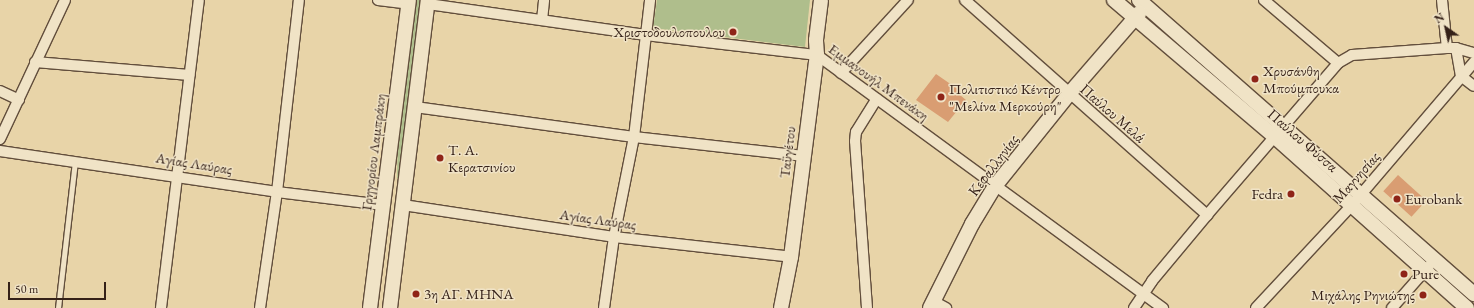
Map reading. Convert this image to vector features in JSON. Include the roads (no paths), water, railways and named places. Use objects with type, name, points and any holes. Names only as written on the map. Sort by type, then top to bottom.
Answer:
[{"type":"street","points":[[0,139],[65,0]]},
{"type":"street","points":[[161,308],[176,175],[199,0]]},
{"type":"street","points":[[260,308],[277,192],[299,0]]},
{"type":"street","points":[[378,0],[409,2]]},
{"type":"street","points":[[542,20],[544,0]]},
{"type":"street","points":[[604,308],[614,238],[634,137],[650,0]]},
{"type":"street","name":"Ταϋγέτου","points":[[781,308],[791,257],[822,0]]},
{"type":"street","points":[[841,73],[908,0]]},
{"type":"street","name":"Παύλου Μελά","points":[[965,0],[1207,216]]},
{"type":"street","name":"Παύλου Φύσσα","points":[[1114,0],[1135,19],[1279,132]]},
{"type":"street","points":[[1442,0],[1451,48],[1461,76],[1474,86]]},
{"type":"street","name":"Γρηγορίου Λαμπράκη","points":[[366,308],[383,205],[409,2]]},
{"type":"street","points":[[366,308],[391,308],[428,2]]},
{"type":"street","name":"Εμμανουήλ Μπενάκη","points":[[428,2],[646,36],[816,55],[1163,308]]},
{"type":"street","name":"Κεφαλληνίας","points":[[932,305],[972,224],[995,186],[1069,94],[1135,19],[1145,2]]},
{"type":"street","name":"Παύλου Φύσσα","points":[[1145,2],[1279,132],[1356,200],[1472,288]]},
{"type":"street","points":[[1270,2],[1338,63]]},
{"type":"street","points":[[1134,308],[1143,293],[1207,216],[1338,63],[1352,55],[1451,48],[1474,53]]},
{"type":"street","points":[[35,62],[189,75]]},
{"type":"street","name":"Μαγνησίας","points":[[1256,308],[1356,200],[1474,62]]},
{"type":"street","points":[[0,91],[19,100]]},
{"type":"street","points":[[867,308],[855,141],[856,132],[877,99]]},
{"type":"street","points":[[415,107],[634,137],[804,156]]},
{"type":"street","name":"Αγίας Λαύρας","points":[[0,151],[176,175],[277,192],[383,205]]},
{"type":"street","name":"Παύλου Φύσσα","points":[[1356,200],[1425,271],[1467,308]]},
{"type":"street","name":"Αγίας Λαύρας","points":[[403,205],[614,238],[791,257]]},
{"type":"street","points":[[1392,308],[1435,260]]},
{"type":"street","points":[[932,305],[946,308]]},
{"type":"lane","points":[[58,308],[75,162]]},
{"type":"place","name":"Χριστοδουλοπουλου","points":[[733,32]]},
{"type":"place","name":"Χρυσάνθη Μπούμπουκα","points":[[1255,79]]},
{"type":"place","name":"Πολιτιστικό Κέντρο \"Μελίνα Μερκούρη\"","points":[[941,97]]},
{"type":"place","name":"Τ. Α. Κερατσινίου","points":[[440,158]]},
{"type":"place","name":"Fedra","points":[[1291,194]]},
{"type":"place","name":"Eurobank","points":[[1397,199]]},
{"type":"place","name":"Pure","points":[[1404,274]]},
{"type":"place","name":"3η ΑΓ. ΜΗΝΑ","points":[[416,294]]},
{"type":"place","name":"Μιχάλης Ρηνιώτης","points":[[1423,295]]}]
